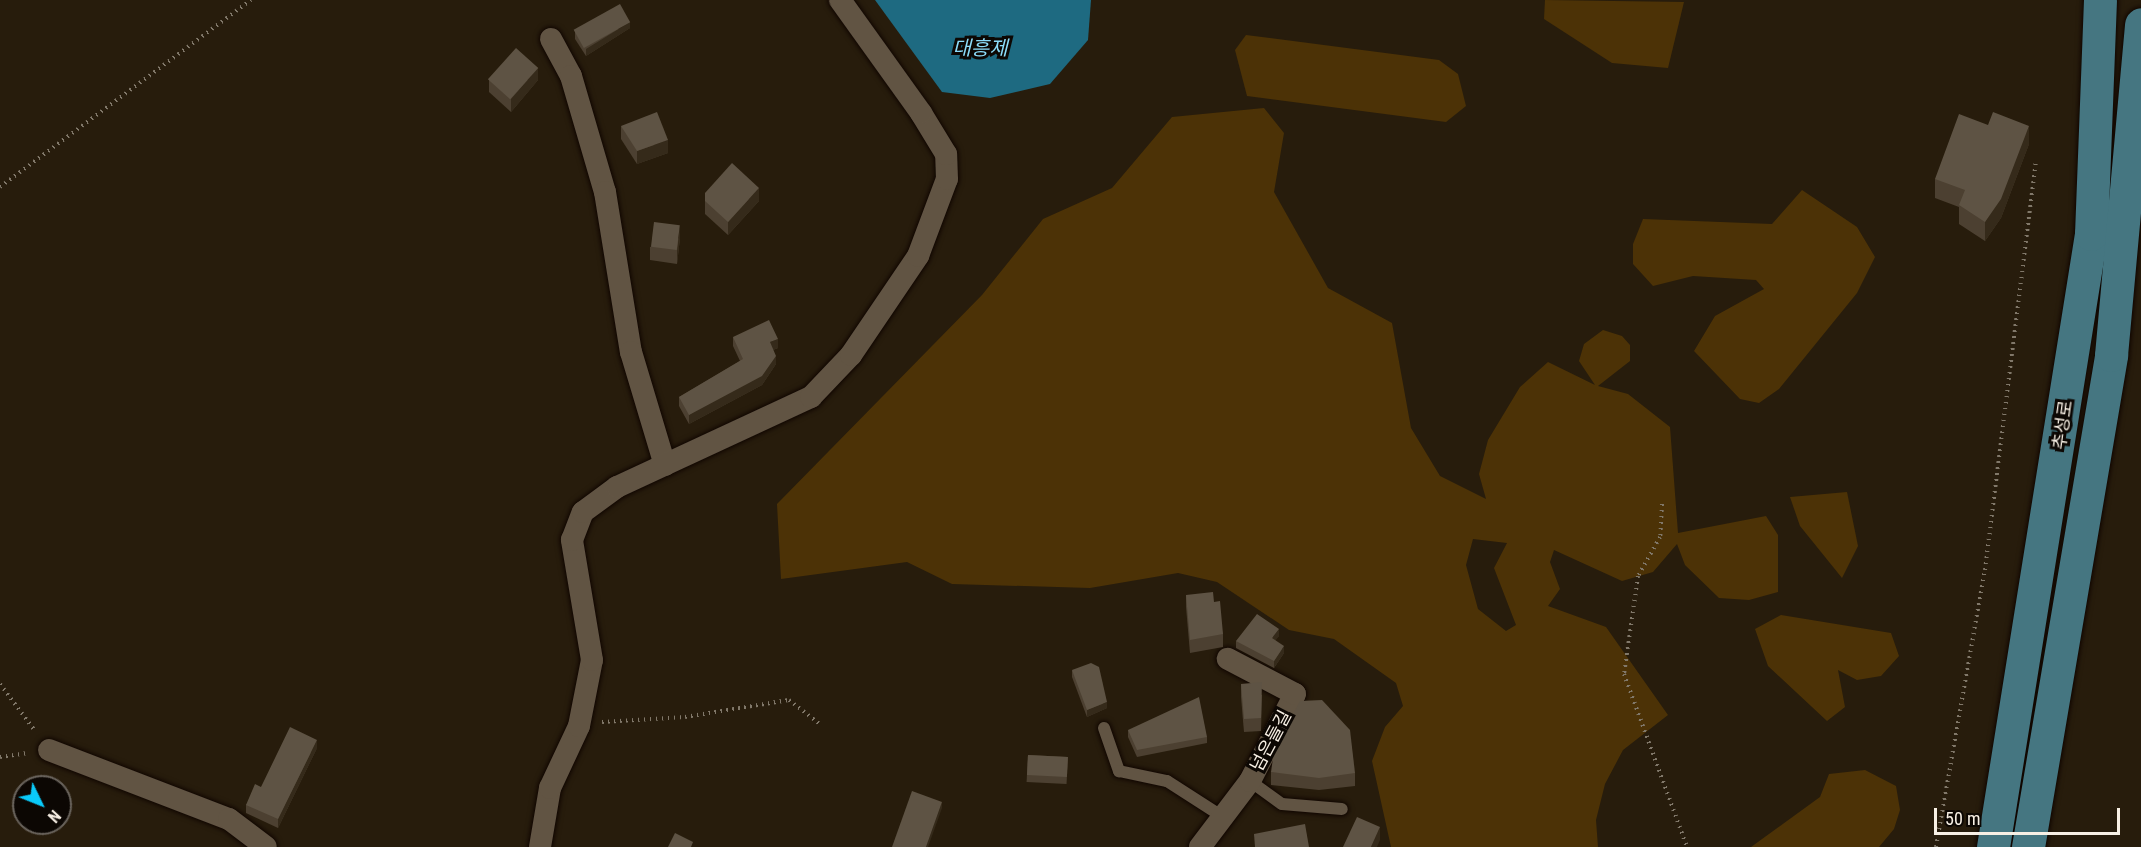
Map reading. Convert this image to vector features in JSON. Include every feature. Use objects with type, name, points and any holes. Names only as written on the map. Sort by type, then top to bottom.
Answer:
[{"type":"main road","name":"추성로","points":[[1993,847],[2091,234],[2100,0]]},
{"type":"main road","name":"추성로","points":[[2028,847],[2110,355],[2141,24]]},
{"type":"street","points":[[540,847],[550,788],[580,722],[592,660],[572,540],[583,512],[617,487],[811,397],[851,355],[918,256],[943,190],[945,154],[840,0]]},
{"type":"street","points":[[551,39],[571,76],[605,192],[631,352],[664,465]]},
{"type":"street","name":"넘은들길","points":[[1200,847],[1250,781],[1295,694],[1228,659]]},
{"type":"street","points":[[49,750],[229,819],[266,847]]},
{"type":"lane","points":[[1104,728],[1119,771],[1175,785],[1223,817]]},
{"type":"lane","points":[[1250,781],[1282,804],[1342,808]]},
{"type":"path","points":[[0,187],[251,0]]},
{"type":"path","points":[[1936,847],[1985,570],[2036,161]]},
{"type":"path","points":[[1662,504],[1660,537],[1638,576],[1624,674],[1687,847]]},
{"type":"path","points":[[0,684],[49,750]]},
{"type":"path","points":[[580,722],[685,717],[789,700],[820,724]]},
{"type":"shaded area","points":[[1545,0],[1684,2],[1668,68],[1612,63],[1544,19]]},
{"type":"shaded area","points":[[1246,35],[1439,60],[1458,74],[1466,106],[1446,122],[1247,96],[1235,50]]},
{"type":"shaded area","points":[[1264,108],[1284,133],[1274,192],[1328,288],[1392,323],[1411,428],[1440,476],[1486,499],[1479,474],[1488,440],[1520,387],[1548,362],[1595,385],[1579,361],[1584,344],[1603,330],[1622,336],[1630,345],[1630,361],[1598,386],[1628,394],[1670,427],[1678,533],[1766,516],[1778,535],[1778,592],[1749,600],[1719,598],[1685,565],[1677,544],[1653,572],[1622,581],[1554,550],[1550,562],[1560,589],[1548,606],[1606,627],[1668,715],[1623,750],[1605,784],[1596,820],[1598,847],[1391,847],[1372,761],[1385,727],[1403,706],[1396,683],[1334,639],[1289,630],[1217,582],[1178,573],[1090,588],[952,584],[907,562],[781,579],[777,504],[982,295],[1043,219],[1112,188],[1172,117]],"holes":[[[1473,539],[1507,543],[1494,568],[1516,625],[1506,631],[1478,609],[1466,565]]]},
{"type":"shaded area","points":[[1802,190],[1857,227],[1875,257],[1857,293],[1779,389],[1759,403],[1740,399],[1694,351],[1715,316],[1764,289],[1756,280],[1693,276],[1653,286],[1633,264],[1633,244],[1643,219],[1772,224]]},
{"type":"shaded area","points":[[1847,492],[1858,546],[1842,578],[1800,526],[1790,497]]},
{"type":"shaded area","points":[[1781,615],[1891,633],[1899,656],[1881,676],[1857,680],[1838,670],[1845,707],[1827,721],[1768,666],[1755,629]]},
{"type":"shaded area","points":[[1865,770],[1896,786],[1900,810],[1894,829],[1879,847],[1751,847],[1820,797],[1829,774]]},
{"type":"water","name":"대흥제","points":[[875,0],[1091,0],[1088,40],[1050,84],[990,98],[942,92]]},
{"type":"building","points":[[620,4],[630,22],[584,48],[574,30]]},
{"type":"building","points":[[516,48],[538,68],[510,99],[488,79]]},
{"type":"building","points":[[657,112],[668,140],[637,151],[621,126]]},
{"type":"building","points":[[1993,112],[2029,126],[2001,199],[1985,222],[1959,205],[1965,190],[1935,179],[1959,114],[1988,125]]},
{"type":"building","points":[[732,163],[759,188],[728,222],[705,201],[705,193]]},
{"type":"building","points":[[654,222],[680,225],[677,250],[651,247]]},
{"type":"building","points":[[769,320],[778,339],[770,342],[776,356],[762,376],[689,415],[679,397],[743,359],[733,337]]},
{"type":"building","points":[[1213,592],[1214,602],[1220,601],[1223,634],[1190,640],[1186,595]]},
{"type":"building","points":[[1257,614],[1279,629],[1272,638],[1284,646],[1274,661],[1236,641]]},
{"type":"building","points":[[1091,663],[1099,667],[1107,702],[1087,710],[1072,670]]},
{"type":"building","points":[[1262,682],[1261,718],[1244,719],[1241,684]]},
{"type":"building","points":[[1199,697],[1207,737],[1137,750],[1128,730]]},
{"type":"building","points":[[1322,700],[1350,730],[1355,773],[1319,778],[1271,772],[1274,751],[1300,701]]},
{"type":"building","points":[[290,727],[317,740],[278,819],[246,805],[255,784],[261,787]]},
{"type":"building","points":[[1028,755],[1068,757],[1067,777],[1027,775]]},
{"type":"building","points":[[912,791],[942,802],[926,847],[892,847]]},
{"type":"building","points":[[1357,817],[1380,827],[1371,847],[1343,847]]},
{"type":"building","points":[[1305,824],[1309,847],[1255,847],[1254,834]]},
{"type":"building","points":[[675,833],[693,842],[691,847],[668,847]]}]
